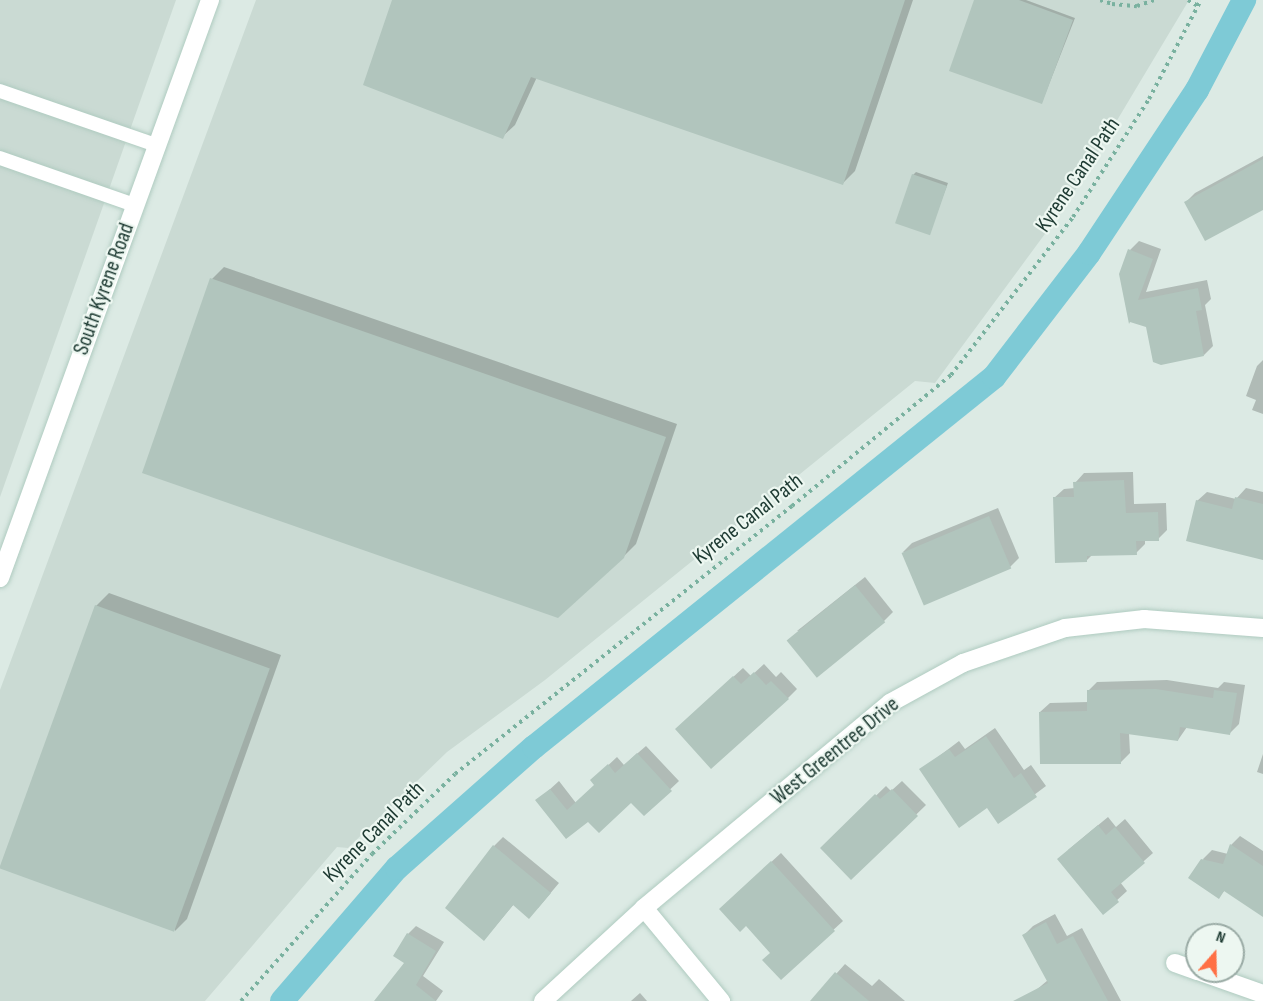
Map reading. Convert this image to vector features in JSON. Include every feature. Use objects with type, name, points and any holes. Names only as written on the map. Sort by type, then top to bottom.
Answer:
[{"type":"street","name":"South Kyrene Road","points":[[0,578],[210,0]]},
{"type":"street","name":"West Greentree Drive","points":[[543,1001],[644,908],[890,703],[963,663],[1065,628],[1144,619],[1263,628]]},
{"type":"street","points":[[644,908],[721,1001]]},
{"type":"street","points":[[1175,963],[1185,966]]},
{"type":"street","points":[[1232,983],[1263,994]]},
{"type":"lane","points":[[0,91],[156,145]]},
{"type":"lane","points":[[0,158],[134,206]]},
{"type":"path","points":[[1100,0],[1112,4],[1137,6],[1154,0]]},
{"type":"path","points":[[1188,0],[1198,6]]},
{"type":"path","name":"Kyrene Canal Path","points":[[240,1001],[372,854],[455,774],[792,506],[951,375],[1074,217],[1149,99],[1201,0]]},
{"type":"shaded area","points":[[0,0],[176,0],[0,497]]},
{"type":"shaded area","points":[[256,0],[1189,0],[1067,204],[935,383],[915,381],[545,680],[447,752],[348,848],[337,847],[205,1001],[0,1001],[0,690]]},
{"type":"building","points":[[392,0],[905,0],[843,185],[531,77],[503,139],[363,85]]},
{"type":"building","points":[[974,0],[1019,0],[1073,20],[1042,104],[949,71]]},
{"type":"building","points":[[1263,159],[1263,210],[1205,241],[1184,202]]},
{"type":"building","points":[[912,174],[947,186],[930,235],[895,223]]},
{"type":"building","points":[[1128,249],[1153,259],[1138,300],[1198,288],[1202,310],[1196,311],[1204,356],[1161,365],[1153,362],[1146,327],[1130,322],[1129,324],[1119,274]]},
{"type":"building","points":[[210,278],[666,437],[624,558],[558,618],[142,473]]},
{"type":"building","points":[[1124,480],[1126,513],[1158,512],[1159,541],[1136,541],[1137,555],[1087,556],[1087,562],[1055,563],[1053,497],[1074,497],[1073,482]]},
{"type":"building","points":[[1235,497],[1263,504],[1263,560],[1186,541],[1196,500],[1232,509]]},
{"type":"building","points":[[989,516],[1011,568],[924,606],[902,553]]},
{"type":"building","points":[[855,585],[885,622],[817,678],[787,640]]},
{"type":"building","points":[[95,605],[270,669],[174,932],[0,868]]},
{"type":"building","points":[[754,672],[766,685],[771,681],[789,699],[711,769],[675,729],[733,676],[741,684]]},
{"type":"building","points":[[1156,689],[1213,698],[1214,690],[1237,693],[1230,735],[1180,727],[1178,741],[1120,733],[1121,764],[1040,764],[1039,712],[1087,711],[1087,690]]},
{"type":"building","points":[[986,736],[1014,778],[1021,773],[1037,797],[998,824],[987,808],[959,828],[919,769],[949,749],[955,757]]},
{"type":"building","points":[[637,753],[672,791],[644,816],[631,803],[599,833],[588,822],[566,839],[535,800],[550,789],[567,810],[594,785],[590,780],[608,764],[615,773]]},
{"type":"building","points":[[892,789],[918,816],[851,880],[820,848],[875,794],[880,799]]},
{"type":"building","points":[[1098,825],[1106,835],[1115,827],[1145,863],[1111,892],[1119,902],[1103,915],[1057,859]]},
{"type":"building","points":[[1230,844],[1263,866],[1263,917],[1224,891],[1219,899],[1188,878],[1201,859],[1223,864]]},
{"type":"building","points":[[493,845],[551,893],[529,919],[513,905],[484,941],[445,908]]},
{"type":"building","points":[[771,861],[835,931],[781,980],[762,960],[770,953],[746,926],[740,932],[719,909]]},
{"type":"building","points":[[1046,922],[1057,944],[1073,936],[1108,1001],[1013,1001],[1048,983],[1022,935]]},
{"type":"building","points":[[407,933],[436,951],[416,985],[436,1001],[374,1001],[404,963],[393,956]]},
{"type":"building","points":[[835,972],[869,1001],[810,1001]]},
{"type":"waterway","points":[[282,1001],[397,868],[534,747],[994,377],[1089,253],[1197,90],[1244,0]]}]
